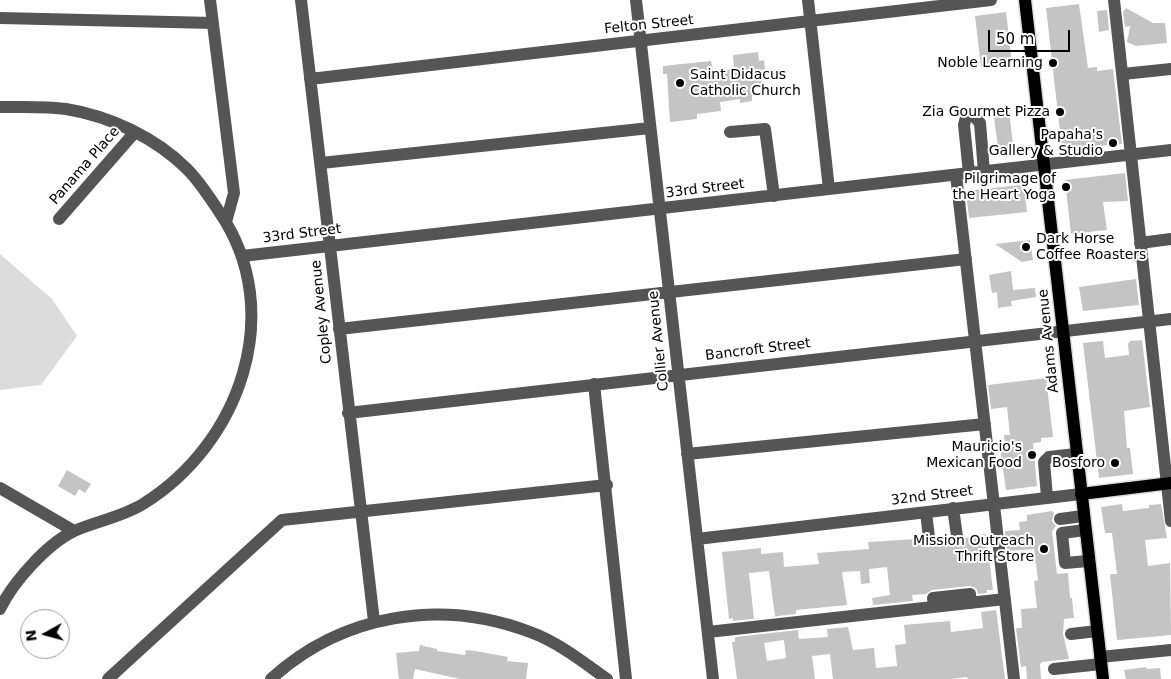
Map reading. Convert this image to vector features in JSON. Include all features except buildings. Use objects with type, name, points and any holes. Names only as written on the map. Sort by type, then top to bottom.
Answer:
[{"type":"main road","name":"Adams Avenue","points":[[1025,0],[1103,679]]},
{"type":"main road","name":"32nd Street","points":[[1081,494],[1169,483]]},
{"type":"street","points":[[210,0],[234,193],[226,222]]},
{"type":"street","name":"Copley Avenue","points":[[301,0],[348,413],[374,621]]},
{"type":"street","name":"Collier Avenue","points":[[636,0],[713,679]]},
{"type":"street","points":[[808,0],[829,189]]},
{"type":"street","name":"Felton Street","points":[[310,79],[991,0]]},
{"type":"street","points":[[1114,0],[1149,321],[1164,401],[1171,522]]},
{"type":"street","points":[[0,18],[213,23]]},
{"type":"street","points":[[1123,74],[1171,69]]},
{"type":"street","points":[[0,107],[66,109],[118,123],[152,141],[187,168],[226,222],[242,256],[251,309],[250,344],[245,370],[233,404],[213,439],[184,472],[143,504],[111,520],[74,531],[35,561],[15,584],[0,609]]},
{"type":"street","points":[[969,173],[964,124],[966,117],[972,115],[980,123],[984,172]]},
{"type":"street","points":[[321,163],[650,128]]},
{"type":"street","points":[[730,132],[764,129],[774,196]]},
{"type":"street","name":"Panama Place","points":[[58,219],[135,132]]},
{"type":"street","name":"33rd Street","points":[[242,256],[660,210],[1171,150]]},
{"type":"street","points":[[956,175],[1014,679]]},
{"type":"street","points":[[1140,243],[1171,239]]},
{"type":"street","points":[[339,329],[966,259]]},
{"type":"street","name":"Bancroft Street","points":[[348,413],[1171,319]]},
{"type":"street","points":[[594,384],[607,485],[626,679]]},
{"type":"street","points":[[687,454],[985,424]]},
{"type":"street","points":[[1047,498],[1044,462],[1049,457],[1076,454]]},
{"type":"street","points":[[108,679],[282,520],[607,485]]},
{"type":"street","points":[[0,488],[74,531]]},
{"type":"street","name":"32nd Street","points":[[697,539],[1081,494]]},
{"type":"street","points":[[953,508],[957,536]]},
{"type":"street","points":[[926,512],[929,538]]},
{"type":"street","points":[[1060,519],[1083,516]]},
{"type":"street","points":[[1085,530],[1062,533],[1065,563],[1088,561]]},
{"type":"street","points":[[708,632],[1005,599]]},
{"type":"street","points":[[271,679],[305,653],[340,635],[374,621],[442,614],[474,617],[530,631],[556,644],[608,679]]},
{"type":"street","points":[[1071,634],[1097,631]]},
{"type":"street","points":[[1054,669],[1100,660],[1171,650]]},
{"type":"shaded area","points":[[0,254],[52,299],[77,336],[41,385],[0,390]]},
{"type":"place","name":"Noble Learning","points":[[1053,63]]},
{"type":"place","name":"Saint Didacus Catholic Church","points":[[680,83]]},
{"type":"place","name":"Zia Gourmet Pizza","points":[[1060,112]]},
{"type":"place","name":"Papaha's Gallery & Studio","points":[[1113,143]]},
{"type":"place","name":"Pilgrimage of the Heart Yoga","points":[[1066,187]]},
{"type":"place","name":"Dark Horse Coffee Roasters","points":[[1026,247]]},
{"type":"place","name":"Mauricio's Mexican Food","points":[[1032,455]]},
{"type":"place","name":"Bosforo","points":[[1115,463]]},
{"type":"place","name":"Mission Outreach Thrift Store","points":[[1044,549]]}]
